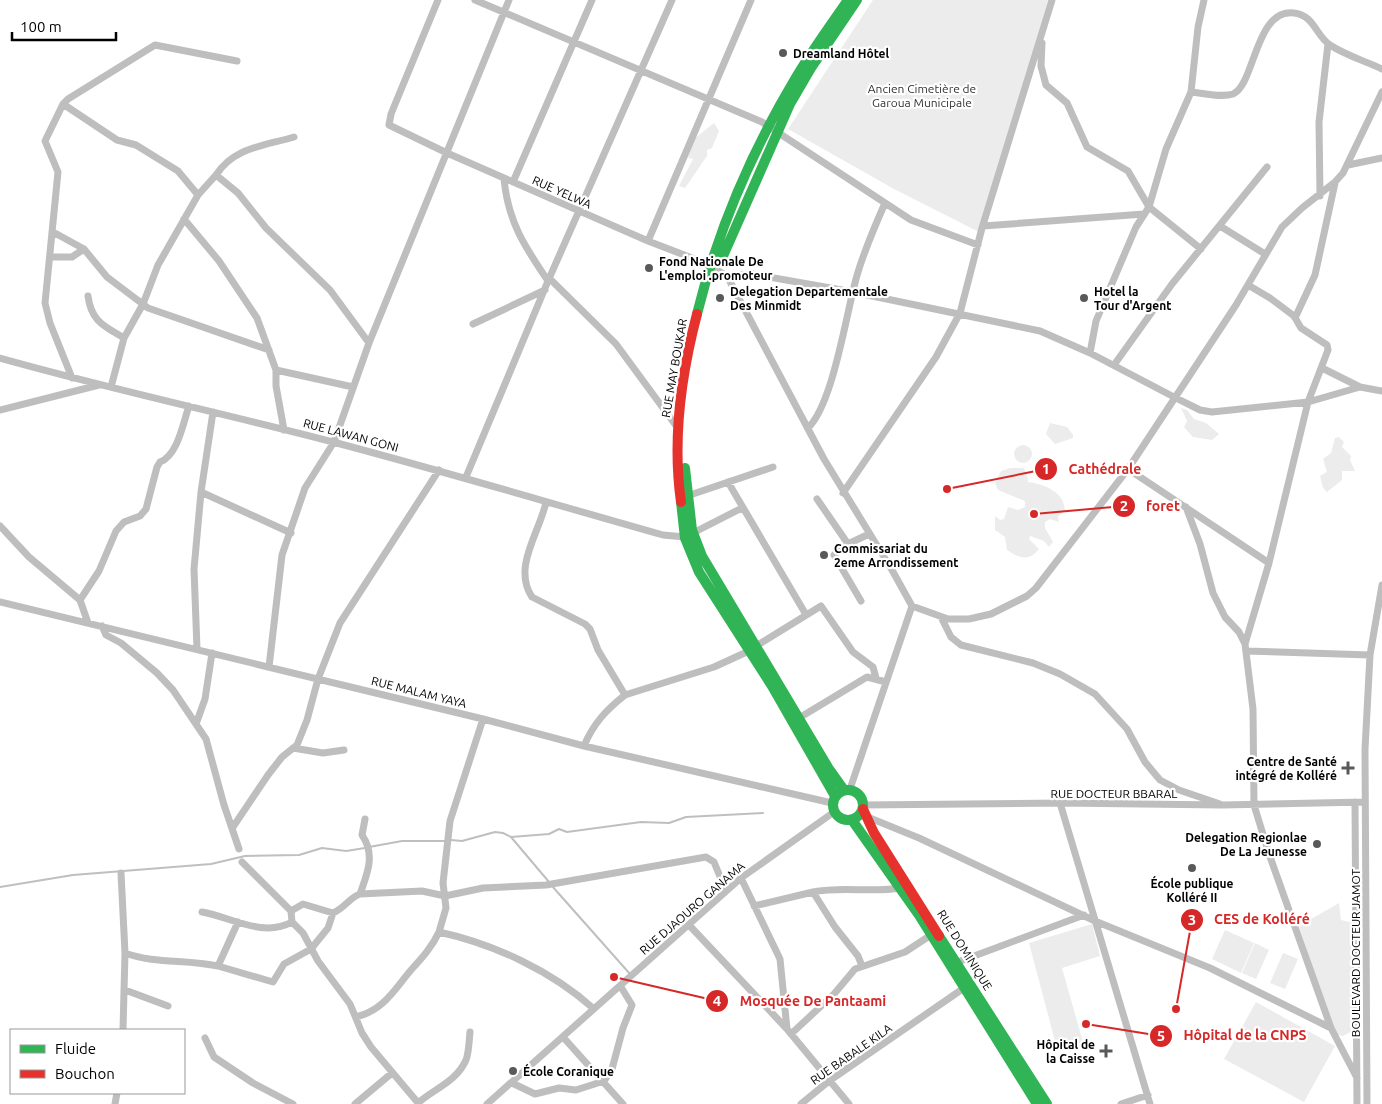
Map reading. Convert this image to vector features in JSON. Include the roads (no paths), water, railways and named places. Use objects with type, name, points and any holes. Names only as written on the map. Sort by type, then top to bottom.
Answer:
[{"type":"main road","name":"RUE MAY BOUKAR","points":[[847,789],[710,588],[689,535],[679,486],[677,426],[692,333],[714,268],[796,79],[845,4],[857,0]]},
{"type":"main road","name":"RUE MAY BOUKAR","points":[[689,535],[684,450],[684,409],[714,268]]},
{"type":"main road","name":"RUE MAY BOUKAR","points":[[752,648],[834,804]]},
{"type":"main road","points":[[847,789],[860,795],[864,810],[852,820],[842,819],[834,804],[847,789]]},
{"type":"main road","name":"RUE DOMINIQUE","points":[[864,810],[958,962],[964,982]]},
{"type":"main road","name":"RUE DOMINIQUE","points":[[852,820],[901,888],[964,982],[1034,1099],[1047,1104]]},
{"type":"street","name":"RUE YELWA","points":[[438,0],[389,119],[389,125],[504,179],[714,268],[727,276]]},
{"type":"street","points":[[475,0],[707,98],[774,129],[884,203],[919,224],[978,245]]},
{"type":"street","points":[[269,667],[282,555],[305,488],[334,442],[369,343],[509,0]]},
{"type":"street","points":[[513,182],[575,43],[592,0]]},
{"type":"street","points":[[466,477],[549,280],[672,0]]},
{"type":"street","points":[[648,241],[707,98],[751,0]]},
{"type":"street","points":[[843,493],[936,357],[960,313],[983,226],[1052,0]]},
{"type":"street","points":[[1049,11],[1058,0]]},
{"type":"street","points":[[1090,353],[1096,321],[1136,227],[1149,207],[1166,149],[1191,92],[1198,27],[1204,0]]},
{"type":"street","points":[[1191,92],[1227,95],[1236,93],[1242,84],[1266,30],[1280,15],[1287,13],[1294,13],[1308,19],[1328,44],[1382,69]]},
{"type":"street","points":[[1043,32],[1041,66],[1046,85],[1067,103],[1087,147],[1128,170],[1149,207],[1201,249]]},
{"type":"street","points":[[1320,196],[1319,122],[1328,44]]},
{"type":"street","points":[[72,378],[50,323],[45,303],[58,172],[44,141],[62,104],[155,45],[237,61]]},
{"type":"street","points":[[1360,388],[1308,402],[1212,412],[1200,410],[1174,397],[1090,353],[1040,331],[960,313],[752,274],[727,276],[843,493],[892,570],[912,606],[955,620],[984,616],[1032,592],[1128,470],[1174,397],[1248,285],[1265,254],[1292,217],[1320,196],[1335,182],[1348,165],[1382,92]]},
{"type":"street","points":[[62,104],[103,128],[116,140],[136,145],[178,171],[198,195]]},
{"type":"street","points":[[110,388],[124,338],[143,304],[158,265],[198,195],[226,161],[236,154],[294,137]]},
{"type":"street","points":[[1348,165],[1382,158]]},
{"type":"street","points":[[1114,365],[1155,307],[1267,167]]},
{"type":"street","points":[[216,175],[238,192],[266,228],[330,290],[369,343]]},
{"type":"street","points":[[504,179],[506,201],[519,236],[549,280],[616,344],[677,426]]},
{"type":"street","points":[[1295,318],[1315,275],[1335,182]]},
{"type":"street","points":[[808,428],[818,415],[835,368],[864,254],[884,203]]},
{"type":"street","points":[[983,226],[1144,214]]},
{"type":"street","points":[[184,220],[219,261],[257,318],[276,370],[276,386],[284,430]]},
{"type":"street","points":[[1220,226],[1265,254]]},
{"type":"street","points":[[53,232],[84,248],[107,276],[143,304],[160,313],[269,350]]},
{"type":"street","points":[[50,256],[72,257],[84,248]]},
{"type":"street","points":[[1245,647],[1269,562],[1308,402],[1328,350],[1326,345],[1301,328],[1295,318],[1270,298],[1248,285]]},
{"type":"street","points":[[473,324],[545,290]]},
{"type":"street","points":[[88,296],[89,304],[98,323],[124,338]]},
{"type":"street","name":"RUE LAWAN GONI","points":[[0,358],[110,388],[214,412],[466,477],[663,535],[689,535]]},
{"type":"street","points":[[1322,368],[1360,388],[1382,391]]},
{"type":"street","points":[[276,370],[353,387]]},
{"type":"street","points":[[0,410],[99,385]]},
{"type":"street","points":[[80,600],[100,571],[116,531],[124,522],[140,516],[146,509],[157,467],[160,462],[167,459],[174,448],[189,406]]},
{"type":"street","points":[[197,649],[194,569],[201,492],[214,412]]},
{"type":"street","points":[[687,496],[773,467]]},
{"type":"street","points":[[233,828],[268,775],[282,757],[293,748],[303,733],[318,679],[340,622],[439,470]]},
{"type":"street","points":[[1128,470],[1269,562]]},
{"type":"street","points":[[728,482],[806,614]]},
{"type":"street","points":[[201,492],[291,533]]},
{"type":"street","points":[[817,499],[848,544]]},
{"type":"street","points":[[546,502],[524,566],[528,591],[540,602],[585,624],[590,629],[598,650],[625,695]]},
{"type":"street","points":[[1186,507],[1200,544],[1213,593],[1225,617],[1239,632],[1245,647],[1253,709],[1254,804],[1287,910],[1331,1028],[1357,1078]]},
{"type":"street","points":[[689,535],[742,508]]},
{"type":"street","points":[[0,526],[29,557],[80,600],[88,623]]},
{"type":"street","points":[[861,601],[834,555],[848,544],[869,534]]},
{"type":"street","name":"BOULEVARD DOCTEUR JAMOT","points":[[1367,1104],[1365,802],[1370,655],[1382,585]]},
{"type":"street","name":"RUE MALAM YAYA","points":[[0,602],[483,719],[584,746],[810,800],[834,804]]},
{"type":"street","points":[[584,746],[596,722],[610,706],[625,695],[720,664],[752,648],[821,606],[853,652],[873,667],[876,678]]},
{"type":"street","points":[[847,789],[912,606]]},
{"type":"street","points":[[941,617],[951,637],[961,645],[1033,663],[1060,674],[1095,694],[1126,729],[1145,762],[1160,780],[1179,790],[1222,805]]},
{"type":"street","points":[[102,626],[106,635],[121,643],[158,673],[173,690],[209,745],[215,775],[239,849]]},
{"type":"street","points":[[1245,647],[1370,655]]},
{"type":"street","points":[[196,724],[205,699],[212,653]]},
{"type":"street","points":[[799,718],[867,677],[886,682]]},
{"type":"street","points":[[356,1017],[380,1007],[392,997],[432,945],[439,932],[444,916],[445,896],[443,883],[450,821],[483,719]]},
{"type":"street","points":[[293,748],[322,753],[344,750]]},
{"type":"street","name":"BOULEVARD DOCTEUR JAMOT","points":[[1355,802],[1357,1104]]},
{"type":"street","name":"RUE DOCTEUR BBARAL","points":[[864,810],[1060,803],[1222,805],[1365,802]]},
{"type":"street","points":[[1060,803],[1150,1104]]},
{"type":"street","name":"RUE DJAOURO GANAMA","points":[[624,984],[741,878],[834,804]]},
{"type":"street","points":[[864,810],[1095,921],[1210,968],[1331,1028]]},
{"type":"street","points":[[360,894],[369,868],[369,848],[362,835],[365,819]]},
{"type":"street","points":[[291,911],[303,904],[333,913],[345,907],[353,898],[360,894],[422,891],[445,896],[483,888],[546,885],[706,857],[714,862],[726,891]]},
{"type":"street","points":[[242,862],[291,911],[292,922],[303,933],[310,949],[350,1004],[362,1033],[392,1073],[419,1103],[433,1090],[449,1082],[465,1062],[470,1032]]},
{"type":"street","points":[[121,873],[125,954],[122,1029]]},
{"type":"street","points":[[741,878],[780,959],[789,1031]]},
{"type":"street","points":[[754,906],[825,888],[870,891],[901,888]]},
{"type":"street","points":[[813,892],[835,927],[858,956],[862,966]]},
{"type":"street","points":[[202,912],[269,928],[292,922]]},
{"type":"street","points":[[125,954],[150,961],[183,960],[218,966],[273,982],[284,964],[310,949],[328,928],[333,913]]},
{"type":"street","points":[[958,962],[1084,915]]},
{"type":"street","points":[[218,966],[238,922]]},
{"type":"street","points":[[689,925],[789,1031],[828,1081],[849,1104]]},
{"type":"street","points":[[439,932],[480,944],[534,967],[572,990],[594,1009]]},
{"type":"street","points":[[789,1031],[834,994],[851,973],[862,966],[905,952],[931,935]]},
{"type":"street","name":"RUE BABALE KILA","points":[[800,1104],[808,1101],[828,1081],[964,982]]},
{"type":"street","points":[[487,1104],[624,984],[632,1005],[623,1028],[612,1070],[604,1081],[576,1090],[559,1088],[535,1094],[512,1083]]},
{"type":"street","points":[[125,990],[168,1006]]},
{"type":"street","points":[[564,1037],[624,1104]]},
{"type":"street","points":[[205,1038],[214,1057],[253,1083],[293,1104]]},
{"type":"street","points":[[355,1104],[392,1073]]},
{"type":"street","points":[[1121,1104],[1148,1096]]},
{"type":"waterway","points":[[451,840],[462,841],[495,832],[511,837],[549,834],[559,829],[567,832],[641,822],[669,823],[686,817],[763,813]]},
{"type":"waterway","points":[[511,837],[549,882]]},
{"type":"waterway","points":[[369,847],[402,841],[446,841]]},
{"type":"waterway","points":[[0,887],[73,875],[211,864],[245,856],[299,855],[322,848],[346,851],[365,848]]},
{"type":"waterway","points":[[552,886],[630,974]]},
{"type":"place","name":"Dreamland Hôtel","points":[[783,53]]},
{"type":"place","name":"Fond Nationale De L'emploi .promoteur","points":[[649,268]]},
{"type":"place","name":"Delegation Departementale Des Minmidt","points":[[720,298]]},
{"type":"place","name":"Hotel la Tour d'Argent","points":[[1084,298]]},
{"type":"place","name":"Cathédrale","points":[[947,489]]},
{"type":"place","name":"foret","points":[[1034,514]]},
{"type":"place","name":"Commissariat du 2eme Arrondissement","points":[[824,555]]},
{"type":"place","name":"Centre de Santé intégré de Kolléré","points":[[1348,768]]},
{"type":"place","name":"Delegation Regionlae De La Jeunesse","points":[[1317,844]]},
{"type":"place","name":"École publique Kolléré II","points":[[1192,868]]},
{"type":"place","name":"Mosquée De Pantaami","points":[[614,977]]},
{"type":"place","name":"CES de Kolléré","points":[[1176,1009]]},
{"type":"place","name":"Hôpital de la CNPS","points":[[1086,1024]]},
{"type":"place","name":"Hôpital de la Caisse","points":[[1106,1051]]},
{"type":"place","name":"École Coranique","points":[[513,1071]]},
{"type":"park label","name":"Ancien Cimetière de Garoua Municipale","points":[[922,95]]}]
